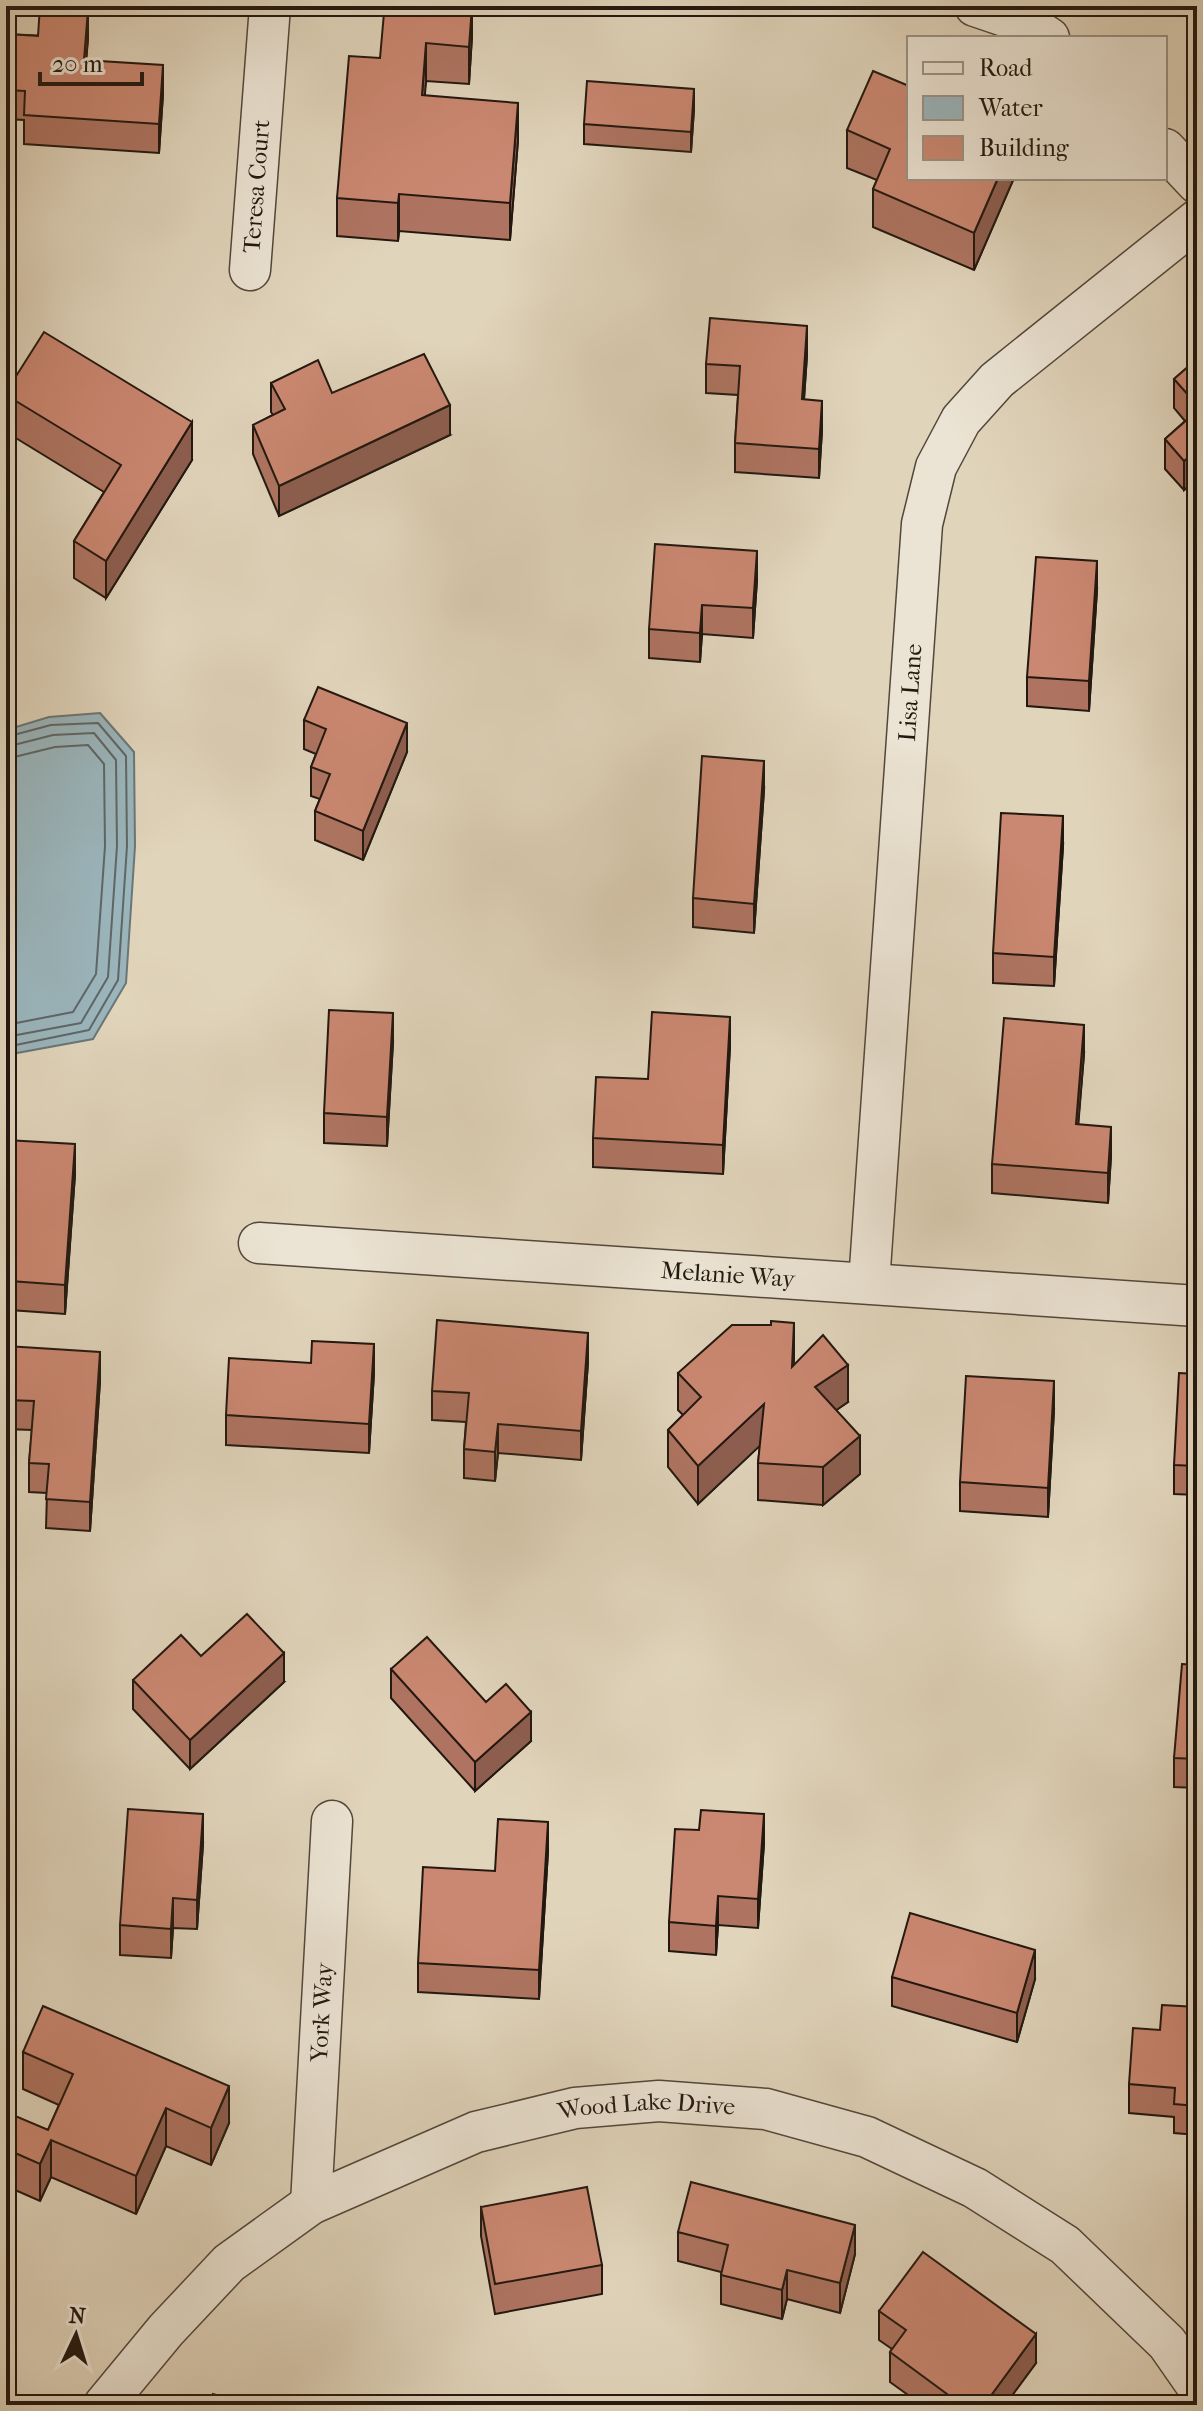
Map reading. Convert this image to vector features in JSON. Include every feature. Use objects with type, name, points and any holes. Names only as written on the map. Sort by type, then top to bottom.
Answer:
[{"type":"street","name":"Teresa Court","points":[[250,270],[270,6]]},
{"type":"street","points":[[975,6],[1028,24],[1046,36]]},
{"type":"street","points":[[1167,151],[1197,183]]},
{"type":"street","name":"Lisa Lane","points":[[869,1283],[922,524],[936,467],[961,420],[997,380],[1197,220]]},
{"type":"street","name":"Melanie Way","points":[[259,1243],[1197,1306]]},
{"type":"street","name":"York Way","points":[[311,2204],[332,1821]]},
{"type":"street","name":"Wood Lake Drive","points":[[104,2405],[166,2330],[229,2263],[311,2204],[476,2132],[575,2108],[659,2101],[766,2109],[867,2137],[975,2188],[1065,2245],[1167,2343],[1197,2386]]},
{"type":"water","points":[[100,713],[134,752],[135,846],[126,983],[93,1039],[6,1055],[6,730],[49,717]]},
{"type":"building","points":[[40,6],[88,9],[84,60],[163,65],[159,124],[24,115],[25,91],[6,90],[6,34],[38,36]]},
{"type":"building","points":[[405,6],[472,6],[469,47],[426,43],[422,95],[518,103],[510,203],[399,194],[398,203],[337,198],[349,56],[380,58],[384,13],[404,15]]},
{"type":"building","points":[[873,71],[907,85],[907,180],[997,180],[974,233],[873,189],[890,149],[847,130]]},
{"type":"building","points":[[587,81],[694,89],[691,132],[584,124]]},
{"type":"building","points":[[710,318],[807,326],[802,399],[822,401],[819,449],[735,443],[740,366],[706,364]]},
{"type":"building","points":[[44,332],[192,422],[106,561],[74,541],[121,465],[6,395]]},
{"type":"building","points":[[424,354],[450,405],[279,486],[253,425],[285,409],[271,383],[318,360],[332,393]]},
{"type":"building","points":[[1197,359],[1197,405],[1174,379]]},
{"type":"building","points":[[1197,411],[1197,450],[1184,461],[1165,439]]},
{"type":"building","points":[[655,544],[757,551],[753,608],[702,605],[700,633],[649,629]]},
{"type":"building","points":[[1036,557],[1097,561],[1089,681],[1027,677]]},
{"type":"building","points":[[318,687],[407,723],[363,831],[315,811],[330,774],[311,767],[326,729],[304,720]]},
{"type":"building","points":[[702,756],[764,761],[754,904],[693,898]]},
{"type":"building","points":[[1001,813],[1063,816],[1054,957],[993,953]]},
{"type":"building","points":[[329,1010],[393,1013],[387,1117],[324,1113]]},
{"type":"building","points":[[652,1012],[730,1017],[723,1145],[593,1138],[596,1077],[648,1079]]},
{"type":"building","points":[[1004,1018],[1084,1025],[1076,1124],[1111,1127],[1108,1173],[992,1164]]},
{"type":"building","points":[[6,1140],[75,1144],[65,1285],[10,1281],[14,1225],[6,1224]]},
{"type":"building","points":[[437,1320],[588,1333],[581,1431],[498,1424],[495,1452],[464,1449],[469,1393],[432,1391]]},
{"type":"building","points":[[771,1321],[794,1323],[792,1367],[823,1335],[848,1365],[815,1387],[860,1436],[823,1467],[758,1463],[764,1404],[698,1466],[668,1430],[701,1397],[678,1373],[732,1325],[771,1325]]},
{"type":"building","points":[[312,1341],[374,1344],[369,1424],[226,1415],[229,1358],[311,1363]]},
{"type":"building","points":[[6,1346],[100,1352],[90,1502],[46,1499],[49,1464],[29,1463],[34,1401],[6,1400]]},
{"type":"building","points":[[1179,1373],[1197,1374],[1197,1466],[1174,1465]]},
{"type":"building","points":[[966,1376],[1054,1381],[1048,1488],[960,1482]]},
{"type":"building","points":[[247,1614],[284,1653],[190,1740],[133,1680],[181,1635],[201,1656]]},
{"type":"building","points":[[427,1637],[486,1702],[506,1684],[531,1712],[475,1762],[391,1669]]},
{"type":"building","points":[[1182,1664],[1197,1665],[1197,1759],[1174,1758]]},
{"type":"building","points":[[128,1809],[203,1814],[197,1900],[173,1898],[171,1929],[120,1925]]},
{"type":"building","points":[[701,1810],[764,1814],[758,1899],[718,1896],[716,1926],[669,1922],[675,1829],[699,1830]]},
{"type":"building","points":[[498,1819],[548,1822],[539,1970],[418,1963],[423,1867],[495,1871]]},
{"type":"building","points":[[910,1913],[1035,1950],[1017,2013],[892,1977]]},
{"type":"building","points":[[1162,2005],[1197,2007],[1197,2106],[1174,2104],[1175,2088],[1129,2084],[1133,2028],[1160,2030]]},
{"type":"building","points":[[43,2006],[229,2086],[211,2128],[166,2108],[136,2176],[51,2140],[40,2164],[6,2149],[6,2112],[48,2130],[73,2074],[23,2052]]},
{"type":"building","points":[[691,2182],[855,2225],[840,2283],[787,2270],[782,2290],[721,2275],[728,2245],[678,2232]]},
{"type":"building","points":[[587,2187],[602,2265],[495,2284],[481,2207]]},
{"type":"building","points":[[923,2252],[1036,2334],[984,2405],[962,2405],[890,2352],[906,2330],[879,2311]]},
{"type":"building","points":[[213,2394],[247,2405],[209,2405]]}]
